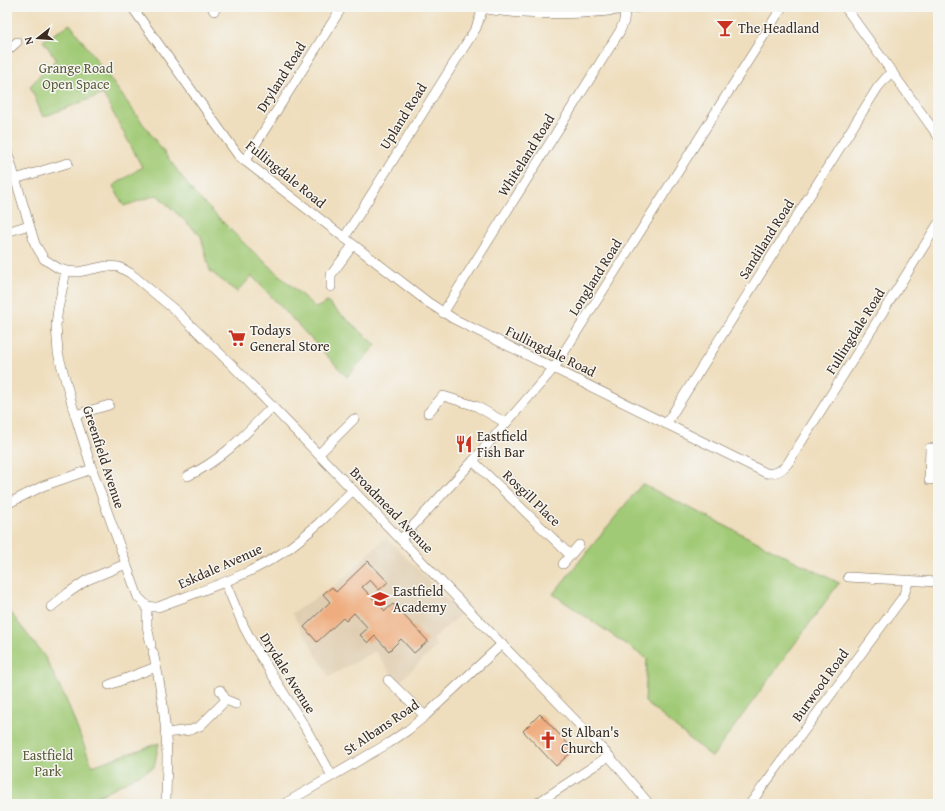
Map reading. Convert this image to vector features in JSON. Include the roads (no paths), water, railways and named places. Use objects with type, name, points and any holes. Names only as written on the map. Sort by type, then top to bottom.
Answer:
[{"type":"street","name":"Fullingdale Road","points":[[132,7],[238,155],[244,161],[443,313],[761,471],[773,474],[782,470],[788,463],[938,224]]},
{"type":"street","name":"Dryland Road","points":[[244,161],[342,7]]},
{"type":"street","points":[[480,8],[530,13],[561,14],[625,10],[640,7]]},
{"type":"street","name":"Longland Road","points":[[401,539],[473,461],[554,368],[782,7]]},
{"type":"street","points":[[845,7],[938,136]]},
{"type":"street","name":"Upland Road","points":[[344,238],[476,28],[480,8]]},
{"type":"street","name":"Whiteland Road","points":[[443,313],[620,31],[624,21],[625,10]]},
{"type":"street","points":[[7,51],[16,42]]},
{"type":"street","name":"Sandiland Road","points":[[666,424],[878,87],[892,71]]},
{"type":"street","points":[[7,151],[35,244],[39,252],[51,264],[66,271]]},
{"type":"street","points":[[16,178],[68,163]]},
{"type":"street","points":[[7,232],[29,225]]},
{"type":"street","points":[[331,287],[331,275],[353,245]]},
{"type":"street","name":"Broadmead Avenue","points":[[66,271],[78,272],[107,266],[119,267],[137,278],[209,342],[273,406],[609,756],[649,804]]},
{"type":"street","name":"Greenfield Avenue","points":[[66,271],[58,309],[56,343],[75,415],[92,469],[138,597],[147,606]]},
{"type":"street","points":[[428,413],[443,396],[476,406],[506,423]]},
{"type":"street","points":[[75,415],[109,404]]},
{"type":"street","points":[[188,476],[211,464],[224,455],[273,406]]},
{"type":"street","points":[[319,454],[354,419]]},
{"type":"street","points":[[938,448],[930,448],[929,480],[938,479]]},
{"type":"street","name":"Rosgill Place","points":[[473,461],[570,555]]},
{"type":"street","points":[[11,502],[43,486],[92,469]]},
{"type":"street","name":"Eskdale Avenue","points":[[147,606],[158,607],[225,582],[281,553],[316,526],[353,490]]},
{"type":"street","points":[[563,564],[579,545]]},
{"type":"street","points":[[51,607],[87,580],[126,564]]},
{"type":"street","points":[[848,577],[938,582]]},
{"type":"street","name":"Burwood Road","points":[[750,804],[903,597],[909,580]]},
{"type":"street","name":"Drydale Avenue","points":[[225,582],[244,627],[256,649],[305,727],[332,776]]},
{"type":"street","points":[[147,606],[147,626],[156,667],[165,733],[167,755],[166,804]]},
{"type":"street","name":"St Albans Road","points":[[284,804],[388,743],[425,716],[502,644]]},
{"type":"street","points":[[109,685],[156,667]]},
{"type":"street","points":[[388,680],[425,716]]},
{"type":"street","points":[[220,690],[226,700],[236,704]]},
{"type":"street","points":[[165,733],[191,730],[200,726],[226,700]]},
{"type":"street","points":[[536,804],[609,756]]},
{"type":"place","name":"The Headland","points":[[725,28]]},
{"type":"place","name":"Todays General Store","points":[[237,338]]},
{"type":"place","name":"Eastfield Fish Bar","points":[[464,444]]},
{"type":"place","name":"Eastfield Academy","points":[[380,599]]},
{"type":"place","name":"St Alban's Church","points":[[548,740]]},
{"type":"park label","name":"Grange Road Open Space","points":[[76,76]]},
{"type":"park label","name":"Eastfield Park","points":[[48,764]]}]
